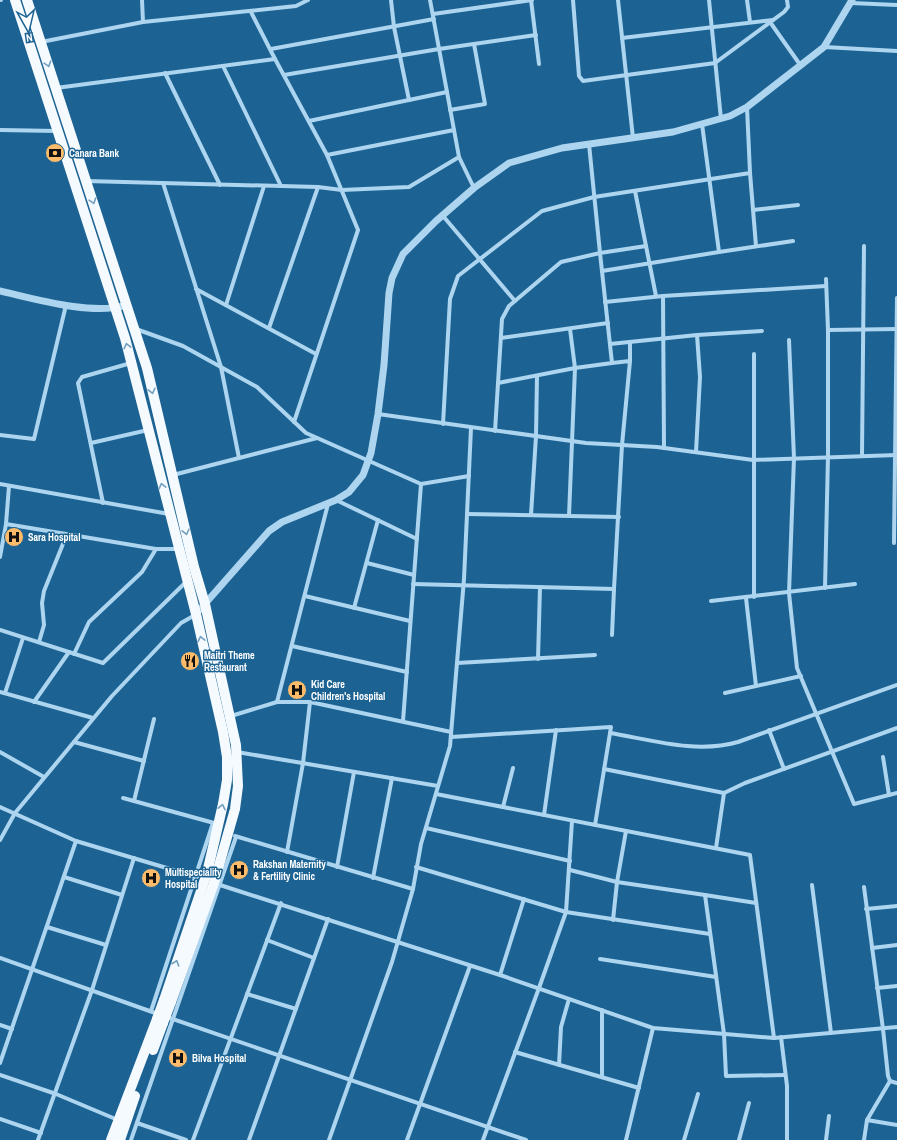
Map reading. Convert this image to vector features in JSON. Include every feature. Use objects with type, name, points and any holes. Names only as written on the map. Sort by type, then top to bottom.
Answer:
[{"type":"main road","points":[[15,0],[132,363],[186,582],[196,614],[223,732],[227,757],[227,780],[216,824],[207,873],[167,1001],[120,1140]]},
{"type":"main road","points":[[27,0],[147,368],[194,567],[205,604],[237,752],[238,786],[232,835],[167,1001]]},
{"type":"main road","points":[[111,1140],[161,1018]]},
{"type":"street","points":[[142,0],[143,22]]},
{"type":"street","points":[[41,42],[143,22],[251,12],[296,6],[308,0]]},
{"type":"street","points":[[391,0],[399,55],[409,100]]},
{"type":"street","points":[[430,0],[459,157],[474,188]]},
{"type":"street","points":[[433,14],[532,0],[539,64]]},
{"type":"street","points":[[573,0],[581,80],[584,82],[715,63],[787,10],[787,0]]},
{"type":"street","points":[[618,0],[633,138]]},
{"type":"street","points":[[709,0],[721,120]]},
{"type":"street","points":[[748,0],[750,22]]},
{"type":"street","points":[[0,840],[15,813],[112,696],[181,623],[196,614],[269,531],[282,522],[336,500],[349,492],[363,475],[368,461],[378,414],[384,365],[389,293],[392,278],[403,254],[442,216],[474,188],[508,163],[535,154],[589,143],[672,132],[721,120],[747,107],[822,49],[852,1],[897,5]]},
{"type":"street","points":[[251,12],[327,155],[358,230],[294,422]]},
{"type":"street","points":[[271,49],[434,19]]},
{"type":"street","points":[[622,38],[750,22],[772,21]]},
{"type":"street","points":[[772,21],[803,64]]},
{"type":"street","points":[[284,75],[399,55],[536,35]]},
{"type":"street","points":[[450,110],[485,104],[474,44]]},
{"type":"street","points":[[822,49],[897,51]]},
{"type":"street","points":[[56,88],[275,59]]},
{"type":"street","points":[[223,66],[281,186]]},
{"type":"street","points":[[165,73],[220,185]]},
{"type":"street","points":[[308,121],[447,92]]},
{"type":"street","points":[[747,107],[750,173],[756,246]]},
{"type":"street","points":[[702,124],[719,252]]},
{"type":"street","points":[[0,130],[58,131]]},
{"type":"street","points":[[327,155],[454,130]]},
{"type":"street","points":[[589,143],[612,363]]},
{"type":"street","points":[[86,181],[318,187],[342,190],[409,187],[459,157]]},
{"type":"street","points":[[443,424],[450,299],[458,276],[542,211],[594,197],[750,173]]},
{"type":"street","points":[[163,183],[221,367],[239,458]]},
{"type":"street","points":[[226,305],[264,186]]},
{"type":"street","points":[[269,328],[318,187]]},
{"type":"street","points":[[635,191],[656,296]]},
{"type":"street","points":[[753,210],[798,205]]},
{"type":"street","points":[[442,216],[515,301]]},
{"type":"street","points":[[602,272],[793,241]]},
{"type":"street","points":[[495,431],[502,319],[509,306],[561,262],[600,253],[646,246]]},
{"type":"street","points":[[862,455],[864,246]]},
{"type":"street","points":[[825,588],[828,456],[828,330],[826,279]]},
{"type":"street","points":[[606,302],[656,296],[826,286]]},
{"type":"street","points":[[196,289],[316,354]]},
{"type":"street","points":[[0,291],[66,305],[115,309],[126,305]]},
{"type":"street","points":[[663,296],[664,448]]},
{"type":"street","points":[[894,543],[897,298]]},
{"type":"street","points":[[0,435],[34,439],[66,305]]},
{"type":"street","points":[[501,338],[608,323]]},
{"type":"street","points":[[569,516],[575,368],[570,328]]},
{"type":"street","points":[[134,329],[182,346],[257,387],[306,433],[368,461],[421,484],[469,476]]},
{"type":"street","points":[[828,330],[897,329]]},
{"type":"street","points":[[610,344],[697,335],[762,331]]},
{"type":"street","points":[[696,452],[700,377],[697,335]]},
{"type":"street","points":[[789,340],[794,458],[790,593],[798,668],[831,752],[854,804],[897,793]]},
{"type":"street","points":[[612,635],[622,445],[630,361],[630,342]]},
{"type":"street","points":[[754,354],[754,597]]},
{"type":"street","points":[[498,384],[575,368],[630,361]]},
{"type":"street","points":[[103,503],[78,384],[79,379],[132,363]]},
{"type":"street","points":[[531,515],[536,436],[537,376]]},
{"type":"street","points":[[378,414],[572,441],[664,448],[753,460],[828,456],[896,455]]},
{"type":"street","points":[[329,1140],[392,962],[412,889],[426,828],[450,746],[464,586],[471,428]]},
{"type":"street","points":[[91,444],[148,430]]},
{"type":"street","points":[[172,475],[318,438]]},
{"type":"street","points":[[0,484],[169,514]]},
{"type":"street","points":[[403,721],[421,484]]},
{"type":"street","points":[[0,557],[2,538],[6,524],[9,486]]},
{"type":"street","points":[[336,500],[417,539]]},
{"type":"street","points":[[277,702],[328,504]]},
{"type":"street","points":[[467,514],[618,517]]},
{"type":"street","points":[[354,608],[378,520]]},
{"type":"street","points":[[6,524],[156,549],[178,549]]},
{"type":"street","points":[[39,642],[44,625],[42,603],[44,591],[67,534]]},
{"type":"street","points":[[74,654],[89,622],[142,572],[156,549]]},
{"type":"street","points":[[367,563],[414,575]]},
{"type":"street","points":[[0,630],[103,663],[186,582]]},
{"type":"street","points":[[413,584],[614,589]]},
{"type":"street","points":[[711,601],[790,593],[856,584]]},
{"type":"street","points":[[538,659],[540,587]]},
{"type":"street","points":[[305,596],[410,621]]},
{"type":"street","points":[[746,598],[756,686]]},
{"type":"street","points":[[23,638],[2,693],[93,718]]},
{"type":"street","points":[[292,646],[407,672]]},
{"type":"street","points":[[34,702],[69,652]]},
{"type":"street","points":[[457,663],[595,655]]},
{"type":"street","points":[[725,693],[801,676]]},
{"type":"street","points":[[610,733],[703,748],[728,745],[897,685]]},
{"type":"street","points":[[230,716],[277,702],[310,702],[451,732]]},
{"type":"street","points":[[287,852],[303,763],[310,702]]},
{"type":"street","points":[[134,801],[154,719]]},
{"type":"street","points":[[451,737],[611,727],[595,825]]},
{"type":"street","points":[[604,769],[724,793],[745,783],[897,728]]},
{"type":"street","points":[[544,815],[556,730]]},
{"type":"street","points":[[769,730],[784,769]]},
{"type":"street","points":[[74,742],[144,761]]},
{"type":"street","points":[[0,752],[44,777]]},
{"type":"street","points":[[237,752],[438,786]]},
{"type":"street","points":[[883,757],[889,795]]},
{"type":"street","points":[[503,807],[512,768]]},
{"type":"street","points":[[337,867],[354,772]]},
{"type":"street","points":[[373,878],[392,778]]},
{"type":"street","points":[[716,848],[724,793]]},
{"type":"street","points":[[436,794],[750,855],[774,1038]]},
{"type":"street","points":[[123,798],[216,824],[197,877],[161,1018],[137,1123],[131,1140]]},
{"type":"street","points":[[0,806],[76,841],[197,877]]},
{"type":"street","points":[[483,1140],[566,912],[570,870],[572,821]]},
{"type":"street","points":[[426,828],[570,861]]},
{"type":"street","points":[[613,920],[617,882],[626,831]]},
{"type":"street","points":[[161,1018],[220,885],[232,835],[412,889]]},
{"type":"street","points":[[0,1064],[76,841]]},
{"type":"street","points":[[38,1140],[56,1094],[92,990],[134,858]]},
{"type":"street","points":[[416,867],[566,912],[710,934]]},
{"type":"street","points":[[570,870],[617,882],[756,903]]},
{"type":"street","points":[[64,877],[122,895]]},
{"type":"street","points":[[220,885],[281,903],[397,941],[654,1028],[774,1038],[897,1027]]},
{"type":"street","points":[[812,885],[831,1033]]},
{"type":"street","points":[[864,887],[888,1076],[890,1081]]},
{"type":"street","points":[[705,895],[724,1034],[726,1076],[785,1076]]},
{"type":"street","points":[[500,976],[524,899]]},
{"type":"street","points":[[193,1140],[281,903]]},
{"type":"street","points":[[866,909],[897,906]]},
{"type":"street","points":[[249,1140],[328,919]]},
{"type":"street","points":[[47,927],[106,945]]},
{"type":"street","points":[[267,940],[314,958]]},
{"type":"street","points":[[872,948],[897,945]]},
{"type":"street","points":[[0,958],[92,990],[161,1018],[230,1039],[526,1140]]},
{"type":"street","points":[[600,959],[716,977]]},
{"type":"street","points":[[407,1140],[470,966]]},
{"type":"street","points":[[877,988],[897,986]]},
{"type":"street","points":[[247,994],[296,1009]]},
{"type":"street","points":[[559,1065],[561,1026],[569,999]]},
{"type":"street","points":[[602,1010],[602,1078]]},
{"type":"street","points":[[0,1025],[12,1029]]},
{"type":"street","points":[[626,1140],[654,1028]]},
{"type":"street","points":[[781,1037],[785,1076],[787,1140]]},
{"type":"street","points":[[515,1052],[638,1088]]},
{"type":"street","points":[[0,1075],[56,1094],[119,1120]]},
{"type":"street","points":[[890,1081],[897,1083]]},
{"type":"street","points":[[864,1140],[867,1120],[890,1081]]},
{"type":"street","points":[[684,1140],[698,1094]]},
{"type":"street","points":[[739,1140],[749,1103]]},
{"type":"street","points":[[826,1140],[829,1116]]},
{"type":"street","points":[[0,1119],[41,1133]]},
{"type":"street","points":[[867,1120],[897,1125]]},
{"type":"street","points":[[137,1123],[186,1140]]},
{"type":"place","name":"Canara Bank","points":[[55,153]]},
{"type":"place","name":"Sara Hospital","points":[[14,537]]},
{"type":"place","name":"Maitri Theme Restaurant","points":[[190,661]]},
{"type":"place","name":"Kid Care Children's Hospital","points":[[297,690]]},
{"type":"place","name":"Rakshan Maternity & Fertility Clinic","points":[[239,870]]},
{"type":"place","name":"Multispeciality Hospital","points":[[151,878]]},
{"type":"place","name":"Bilva Hospital","points":[[178,1058]]}]
